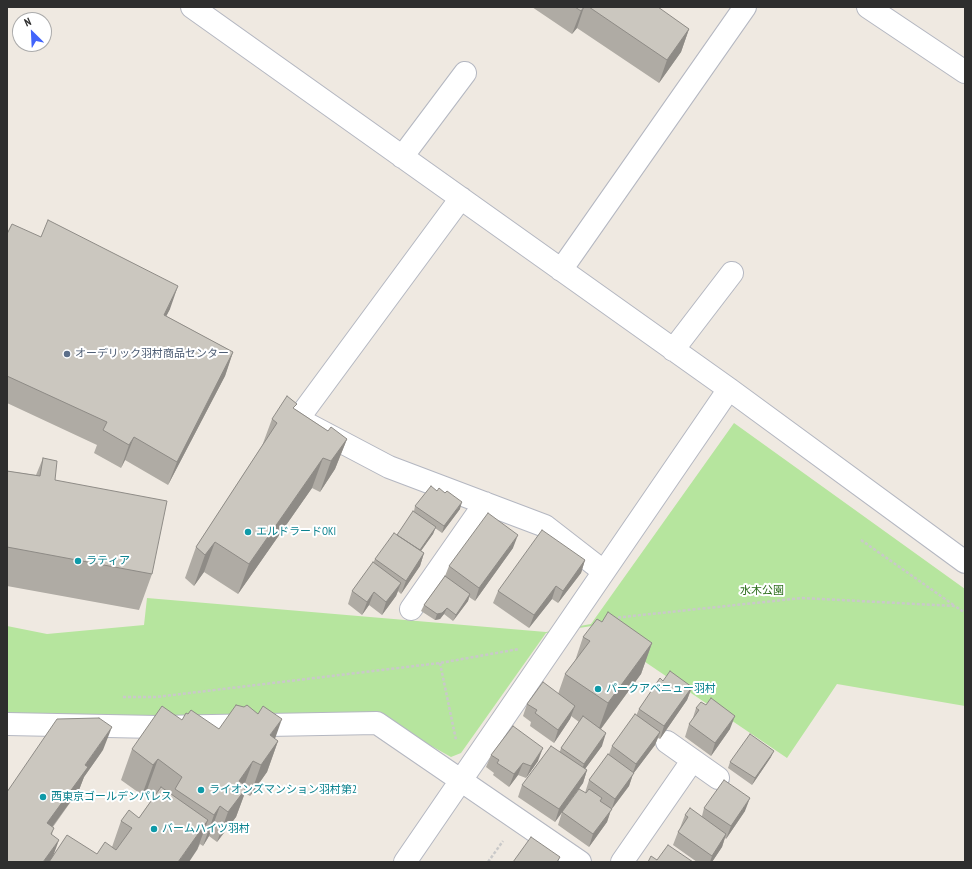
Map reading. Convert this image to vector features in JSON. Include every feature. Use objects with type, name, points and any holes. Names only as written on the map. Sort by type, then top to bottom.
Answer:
[{"type":"street","points":[[192,7],[729,389],[965,562]]},
{"type":"street","points":[[561,270],[745,7]]},
{"type":"street","points":[[868,7],[965,72]]},
{"type":"street","points":[[402,157],[465,73]]},
{"type":"street","points":[[461,198],[298,419],[389,467],[545,526],[603,571]]},
{"type":"street","points":[[673,350],[732,273]]},
{"type":"street","points":[[405,862],[729,389]]},
{"type":"street","points":[[411,609],[485,503]]},
{"type":"street","points":[[7,724],[157,727],[377,723],[580,862]]},
{"type":"street","points":[[667,742],[718,778]]},
{"type":"street","points":[[622,862],[692,761]]},
{"type":"path","points":[[861,540],[965,613]]},
{"type":"path","points":[[618,617],[802,598],[956,606]]},
{"type":"path","points":[[117,697],[156,698],[440,664],[522,649]]},
{"type":"path","points":[[440,664],[453,723]]},
{"type":"path","points":[[488,862],[504,840]]},
{"type":"green space","name":"水木公園","points":[[734,423],[965,589],[965,706],[837,684],[787,758],[592,626],[546,633],[461,753],[451,757],[376,715],[7,715],[7,626],[47,634],[144,625],[147,598],[546,632],[591,624]]},
{"type":"building","points":[[575,7],[584,7],[581,11]]},
{"type":"building","points":[[589,7],[658,7],[689,29],[667,60]]},
{"type":"building","points":[[48,220],[178,286],[164,315],[233,352],[177,462],[134,437],[129,445],[103,430],[107,422],[7,376],[7,234],[12,224],[41,237]]},
{"type":"building","name":"エルドラードOKI","points":[[287,396],[297,404],[293,408],[328,431],[331,427],[347,439],[331,461],[323,458],[249,564],[215,542],[205,555],[196,547],[277,423],[272,419]]},
{"type":"building","points":[[43,458],[57,461],[55,480],[167,501],[152,574],[7,547],[7,471],[40,476]]},
{"type":"building","points":[[431,486],[437,491],[439,488],[445,493],[447,491],[462,502],[444,526],[415,506]]},
{"type":"building","points":[[413,511],[436,527],[420,550],[397,535]]},
{"type":"building","points":[[488,513],[518,535],[479,588],[449,566]]},
{"type":"building","points":[[542,530],[585,560],[563,591],[556,586],[534,615],[498,591]]},
{"type":"building","points":[[394,533],[424,553],[406,581],[375,559]]},
{"type":"building","points":[[373,562],[401,583],[386,602],[374,592],[367,602],[352,591]]},
{"type":"building","points":[[445,576],[470,594],[456,615],[447,608],[442,613],[437,614],[424,605]]},
{"type":"building","points":[[608,612],[652,643],[608,703],[565,674],[590,641],[583,637],[597,619],[602,622]]},
{"type":"building","points":[[670,671],[692,687],[664,726],[639,709],[660,678],[663,681]]},
{"type":"building","points":[[543,682],[575,706],[558,730],[535,713],[537,710],[527,704]]},
{"type":"building","points":[[711,698],[735,716],[715,743],[689,724],[699,710],[696,708],[701,702],[706,705]]},
{"type":"building","points":[[236,705],[244,707],[247,705],[258,714],[263,706],[282,719],[270,735],[278,741],[261,765],[253,761],[239,781],[247,787],[228,812],[220,806],[214,815],[175,789],[182,777],[158,759],[153,765],[132,749],[162,706],[182,720],[186,713],[188,714],[191,710],[219,729]]},
{"type":"building","points":[[635,714],[660,732],[636,764],[612,746]]},
{"type":"building","points":[[583,716],[606,733],[584,764],[561,748]]},
{"type":"building","name":"西東京ゴールデンパレス","points":[[99,718],[112,727],[85,765],[88,767],[47,823],[54,828],[51,834],[59,840],[43,862],[7,862],[7,792],[57,719]]},
{"type":"building","points":[[513,726],[543,748],[531,766],[523,763],[514,774],[497,763],[499,760],[491,755]]},
{"type":"building","points":[[750,734],[774,751],[755,778],[730,762]]},
{"type":"building","points":[[551,746],[587,770],[559,809],[522,785]]},
{"type":"building","points":[[608,754],[634,773],[615,799],[589,780]]},
{"type":"building","points":[[724,780],[750,798],[731,826],[704,808]]},
{"type":"building","points":[[161,787],[208,820],[178,862],[49,862],[67,835],[97,854],[105,842],[116,850],[132,828],[121,821],[129,810],[139,818]]},
{"type":"building","points":[[579,789],[586,793],[589,789],[602,798],[600,801],[612,809],[593,834],[562,812]]},
{"type":"building","points":[[690,808],[726,834],[712,856],[678,832],[688,817],[685,815]]},
{"type":"building","points":[[531,837],[560,857],[557,862],[513,862]]},
{"type":"building","points":[[668,845],[693,862],[648,862],[651,856],[657,860]]},
{"type":"place","name":"オーデリック羽村商品センター","points":[[67,354]]},
{"type":"place","name":"エルドラードOKI","points":[[248,532]]},
{"type":"place","name":"ラティア","points":[[78,561]]},
{"type":"place","name":"パークアベニュー羽村","points":[[598,689]]},
{"type":"place","name":"ライオンズマンション羽村第2","points":[[201,790]]},
{"type":"place","name":"西東京ゴールデンパレス","points":[[43,797]]},
{"type":"place","name":"バームハイツ羽村","points":[[154,829]]}]
